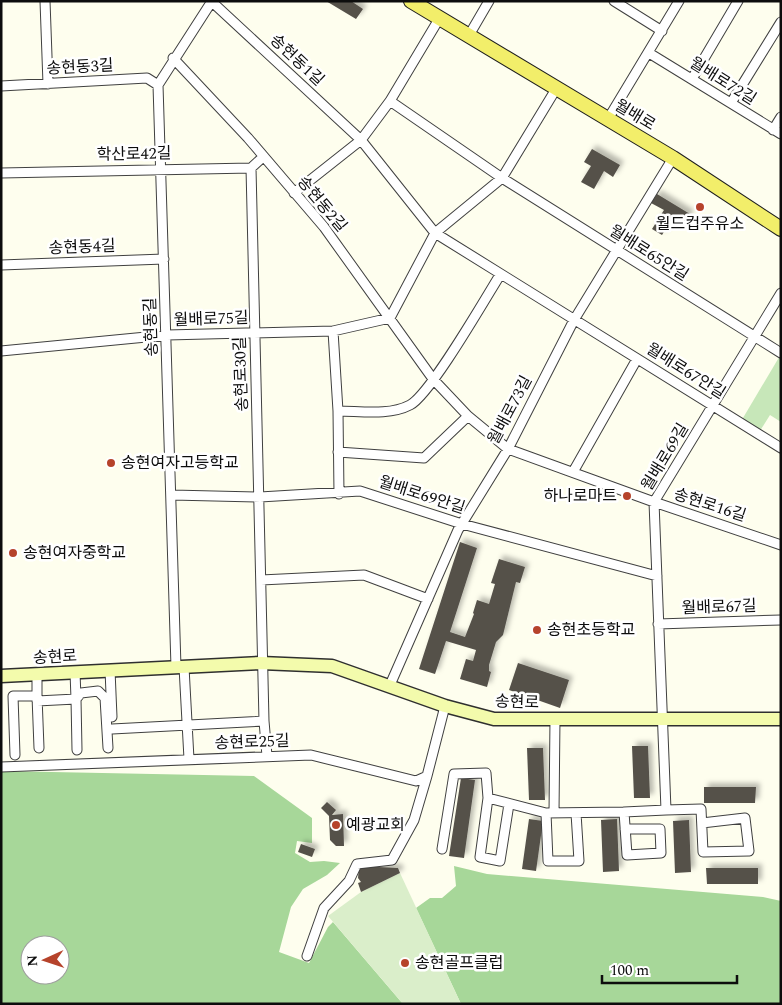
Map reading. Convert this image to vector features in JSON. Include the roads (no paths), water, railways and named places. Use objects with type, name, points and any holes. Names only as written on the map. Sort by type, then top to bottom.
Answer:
[{"type":"main road","name":"월배로","points":[[411,1],[468,37],[673,158],[779,224]]},
{"type":"main road","name":"송현로","points":[[1,676],[262,663],[332,666],[445,706],[494,719],[662,718],[780,721]]},
{"type":"street","points":[[45,1],[48,84]]},
{"type":"street","points":[[158,85],[212,1]]},
{"type":"street","name":"송현동1길","points":[[212,1],[362,140],[435,233],[574,320]]},
{"type":"street","points":[[468,37],[489,1]]},
{"type":"street","points":[[614,1],[662,31]]},
{"type":"street","points":[[608,119],[679,1]]},
{"type":"street","points":[[692,79],[738,1]]},
{"type":"street","points":[[294,193],[362,140],[390,101],[439,19]]},
{"type":"street","points":[[731,103],[781,22]]},
{"type":"street","name":"월배로72길","points":[[649,53],[777,132]]},
{"type":"street","name":"송현동2길","points":[[174,58],[248,138],[324,228],[434,379],[468,416],[508,449]]},
{"type":"street","name":"송현동3길","points":[[1,86],[146,78],[158,85]]},
{"type":"street","name":"송현동길","points":[[158,85],[172,495],[180,667],[189,760]]},
{"type":"street","points":[[390,318],[435,233],[502,178],[556,89]]},
{"type":"street","points":[[390,101],[502,178]]},
{"type":"street","points":[[777,132],[781,117]]},
{"type":"street","points":[[251,168],[263,157]]},
{"type":"street","name":"월배로73길","points":[[390,685],[462,524],[508,449],[574,320],[673,158]]},
{"type":"street","name":"학산로42길","points":[[1,173],[160,168],[251,168]]},
{"type":"street","name":"송현로30길","points":[[251,168],[260,497],[262,663]]},
{"type":"street","name":"월배로65안길","points":[[502,178],[781,353]]},
{"type":"street","name":"송현동4길","points":[[1,265],[164,259]]},
{"type":"street","points":[[338,411],[389,411],[411,405],[434,379],[500,275]]},
{"type":"street","name":"월배로69길","points":[[666,810],[654,502],[781,293]]},
{"type":"street","name":"월배로75길","points":[[1,351],[167,335],[333,331],[390,318]]},
{"type":"street","name":"월배로67안길","points":[[574,320],[781,448]]},
{"type":"street","points":[[333,331],[338,411],[339,494]]},
{"type":"street","points":[[573,472],[637,359]]},
{"type":"street","points":[[338,452],[424,458],[468,416]]},
{"type":"street","name":"송현로16길","points":[[508,449],[654,502],[781,545]]},
{"type":"street","name":"월배로69안길","points":[[172,495],[260,497],[339,494],[360,491],[462,524],[657,576]]},
{"type":"street","points":[[261,580],[364,575],[428,599]]},
{"type":"street","name":"월배로67길","points":[[658,624],[781,620]]},
{"type":"street","points":[[262,663],[267,756]]},
{"type":"street","points":[[110,670],[113,762]]},
{"type":"street","points":[[75,672],[77,750]]},
{"type":"street","points":[[37,674],[39,748]]},
{"type":"street","points":[[76,699],[81,693],[98,691],[105,698],[108,748]]},
{"type":"street","points":[[15,755],[12,696],[76,699]]},
{"type":"street","points":[[307,956],[324,908],[349,881],[357,864],[392,860],[414,820],[445,706]]},
{"type":"street","points":[[555,719],[548,862],[579,861],[576,812]]},
{"type":"street","points":[[112,729],[264,721]]},
{"type":"street","name":"송현로25길","points":[[1,767],[311,754],[416,781],[427,776]]},
{"type":"street","points":[[442,849],[454,774],[486,773],[488,798],[480,857],[500,861],[510,804]]},
{"type":"street","points":[[488,798],[550,813],[701,809],[703,852],[749,851],[745,818],[702,823]]},
{"type":"street","points":[[624,812],[625,829],[627,855],[661,853],[660,829],[625,829]]},
{"type":"place","name":"월드컵주유소","points":[[700,207]]},
{"type":"place","name":"송현여자고등학교","points":[[111,463]]},
{"type":"place","name":"하나로마트","points":[[627,496]]},
{"type":"place","name":"송현여자중학교","points":[[13,553]]},
{"type":"place","name":"송현초등학교","points":[[537,630]]},
{"type":"place","name":"예광교회","points":[[336,825]]},
{"type":"place","name":"송현골프클럽","points":[[405,963]]}]
